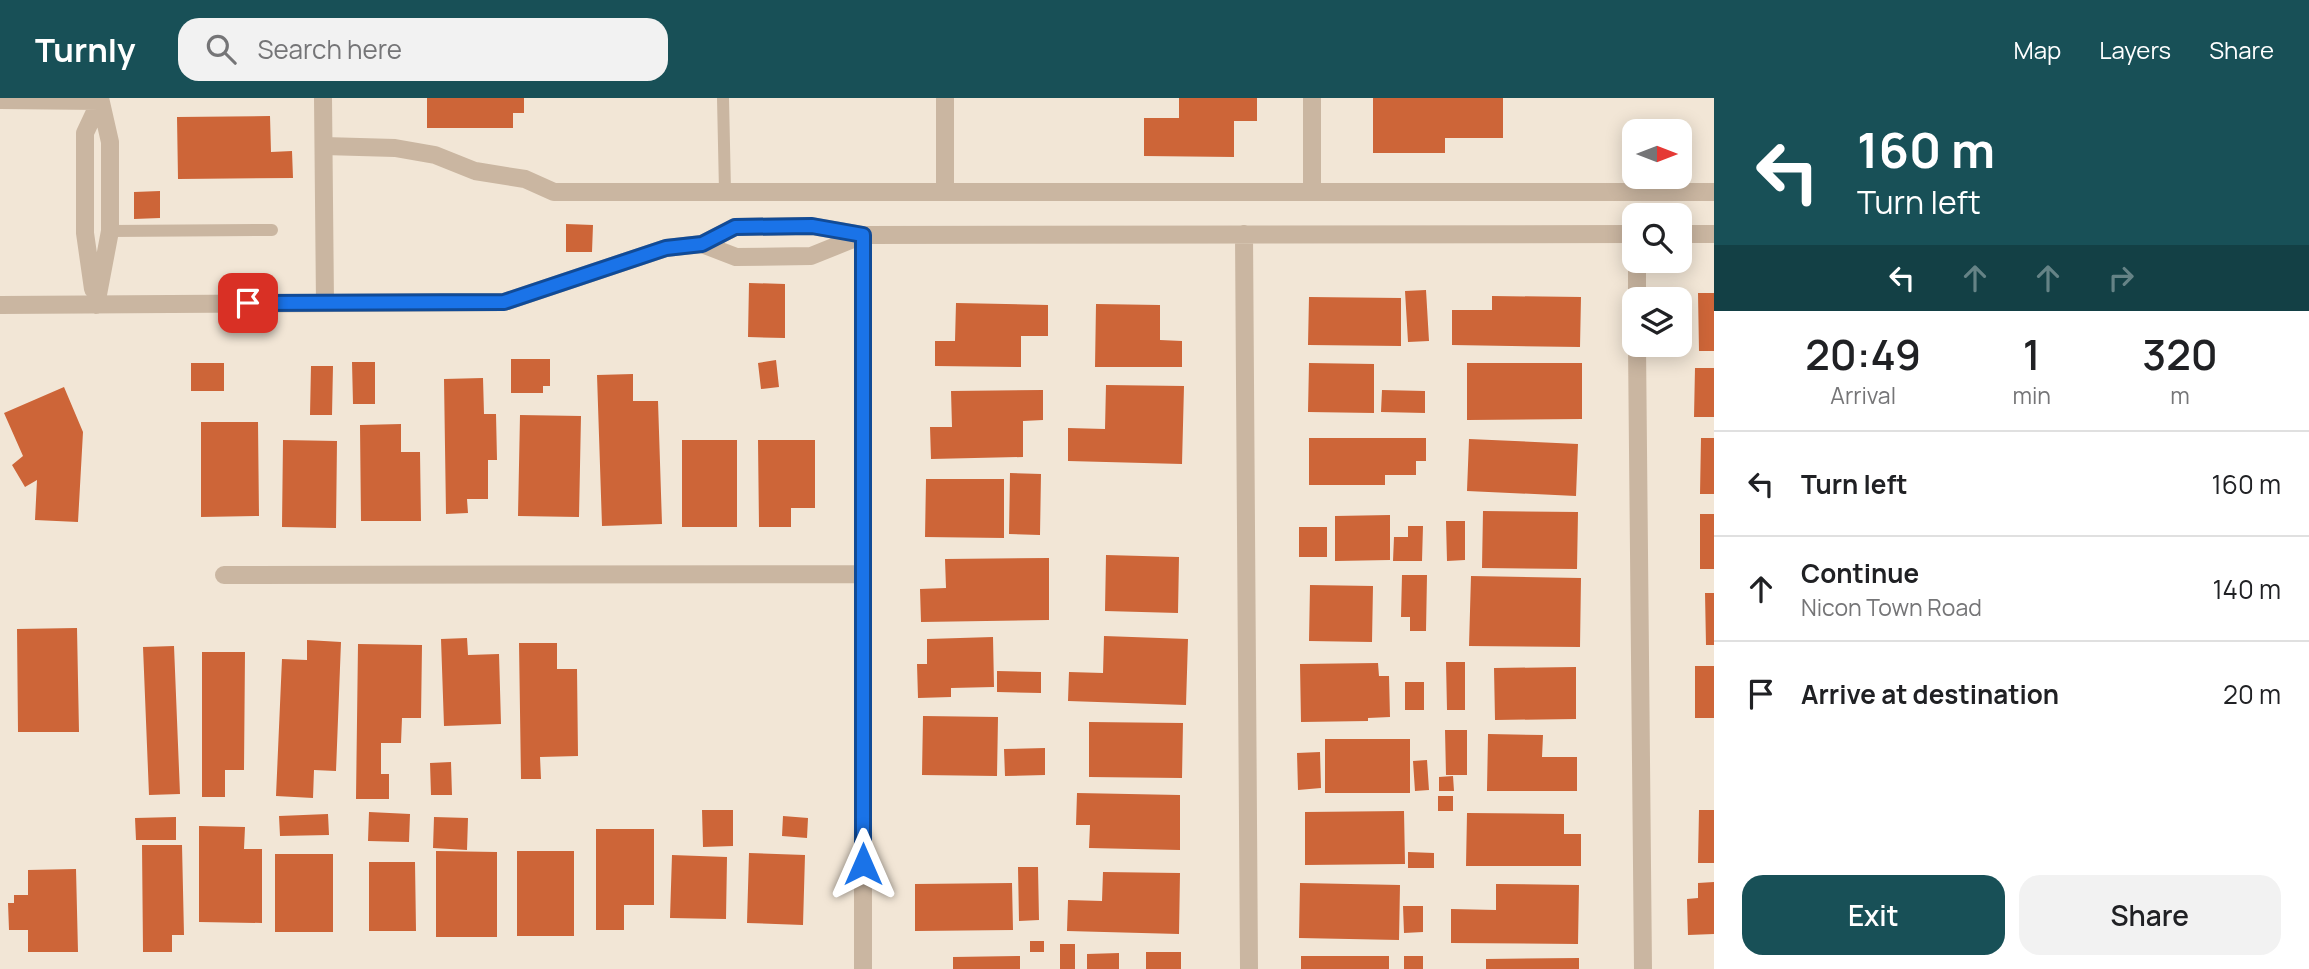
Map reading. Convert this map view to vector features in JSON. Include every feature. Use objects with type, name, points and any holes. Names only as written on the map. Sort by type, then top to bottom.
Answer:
[{"type":"street","points":[[323,98],[325,303]]},
{"type":"street","points":[[945,98],[945,192]]},
{"type":"street","points":[[1312,98],[1312,192]]},
{"type":"street","points":[[0,100],[100,99]]},
{"type":"street","points":[[96,305],[110,231],[110,142],[100,99]]},
{"type":"street","points":[[96,305],[85,233],[85,133],[100,99]]},
{"type":"street","points":[[324,146],[395,148],[435,155],[475,171],[525,179],[554,192],[1714,192]]},
{"type":"street","points":[[0,304],[504,302],[666,248],[702,244],[735,227],[812,226],[863,235],[1622,234]]},
{"type":"street","points":[[1244,234],[1249,969]]},
{"type":"street","points":[[1692,234],[1714,234]]},
{"type":"street","points":[[702,244],[736,257],[811,256],[863,235]]},
{"type":"street","points":[[863,235],[863,969]]},
{"type":"street","points":[[1637,357],[1643,969]]},
{"type":"street","points":[[224,575],[863,574]]},
{"type":"lane","points":[[723,98],[725,191]]},
{"type":"lane","points":[[110,231],[272,229]]},
{"type":"building","points":[[427,98],[524,98],[524,113],[513,113],[513,128],[427,128]]},
{"type":"building","points":[[1179,98],[1257,98],[1257,121],[1234,121],[1234,157],[1144,156],[1144,118],[1179,118]]},
{"type":"building","points":[[1373,98],[1503,98],[1503,138],[1445,138],[1445,153],[1373,153]]},
{"type":"building","points":[[270,116],[271,152],[292,151],[293,178],[178,179],[177,117]]},
{"type":"building","points":[[160,191],[160,218],[134,219],[134,192]]},
{"type":"building","points":[[566,224],[593,225],[592,252],[566,252]]},
{"type":"building","points":[[749,283],[785,284],[785,338],[748,337]]},
{"type":"building","points":[[1426,290],[1429,341],[1408,342],[1405,291]]},
{"type":"building","points":[[1698,293],[1714,293],[1714,351],[1699,351]]},
{"type":"building","points":[[1492,296],[1581,297],[1580,347],[1452,345],[1452,310],[1492,310]]},
{"type":"building","points":[[1309,297],[1401,298],[1401,346],[1308,345]]},
{"type":"building","points":[[956,303],[1048,305],[1048,336],[1021,336],[1021,367],[935,366],[935,341],[955,341]]},
{"type":"building","points":[[1096,304],[1160,305],[1160,340],[1182,341],[1182,367],[1095,367]]},
{"type":"building","points":[[511,359],[550,359],[550,386],[543,386],[543,393],[511,393]]},
{"type":"building","points":[[776,360],[779,387],[761,389],[758,363]]},
{"type":"building","points":[[352,362],[375,362],[375,404],[353,404]]},
{"type":"building","points":[[191,363],[224,363],[224,391],[191,391]]},
{"type":"building","points":[[1309,363],[1374,364],[1374,413],[1308,412]]},
{"type":"building","points":[[1467,363],[1582,363],[1582,419],[1467,420]]},
{"type":"building","points":[[311,366],[333,366],[332,415],[310,415]]},
{"type":"building","points":[[1695,368],[1714,368],[1714,417],[1694,417]]},
{"type":"building","points":[[633,374],[633,401],[658,401],[662,524],[602,526],[597,375]]},
{"type":"building","points":[[483,378],[484,414],[496,414],[497,460],[488,460],[488,499],[467,499],[468,513],[446,514],[444,379]]},
{"type":"building","points":[[1106,385],[1184,386],[1182,464],[1068,461],[1068,428],[1105,429]]},
{"type":"building","points":[[64,387],[83,432],[78,522],[35,520],[37,480],[25,487],[12,465],[23,456],[4,413]]},
{"type":"building","points":[[1043,390],[1043,420],[1023,421],[1023,457],[931,459],[930,427],[952,427],[951,391]]},
{"type":"building","points":[[1382,390],[1425,391],[1425,413],[1381,412]]},
{"type":"building","points":[[520,415],[581,416],[579,517],[518,516]]},
{"type":"building","points":[[201,422],[258,422],[259,516],[201,517]]},
{"type":"building","points":[[401,424],[401,452],[420,452],[421,521],[361,521],[360,425]]},
{"type":"building","points":[[1309,438],[1426,438],[1426,461],[1416,461],[1416,475],[1385,475],[1385,485],[1309,485]]},
{"type":"building","points":[[1701,438],[1714,438],[1714,494],[1700,494]]},
{"type":"building","points":[[1469,439],[1578,444],[1576,496],[1467,491]]},
{"type":"building","points":[[283,440],[337,441],[336,528],[282,527]]},
{"type":"building","points":[[682,440],[737,440],[737,527],[682,527]]},
{"type":"building","points":[[758,440],[815,440],[815,508],[791,508],[791,527],[759,527]]},
{"type":"building","points":[[1010,473],[1041,474],[1040,535],[1009,534]]},
{"type":"building","points":[[926,479],[1004,479],[1004,538],[925,537]]},
{"type":"building","points":[[1483,511],[1578,512],[1577,569],[1482,568]]},
{"type":"building","points":[[1700,514],[1714,514],[1714,569],[1700,569]]},
{"type":"building","points":[[1390,515],[1390,560],[1335,561],[1335,516]]},
{"type":"building","points":[[1446,521],[1465,521],[1465,560],[1447,561]]},
{"type":"building","points":[[1408,526],[1423,526],[1422,561],[1393,561],[1394,537],[1408,537]]},
{"type":"building","points":[[1299,527],[1327,527],[1327,557],[1299,557]]},
{"type":"building","points":[[1106,555],[1179,557],[1178,613],[1105,611]]},
{"type":"building","points":[[1049,558],[1049,620],[921,622],[920,589],[946,588],[945,559]]},
{"type":"building","points":[[1402,575],[1427,575],[1426,631],[1410,631],[1410,617],[1401,617]]},
{"type":"building","points":[[1471,576],[1581,578],[1580,647],[1469,646]]},
{"type":"building","points":[[1310,585],[1373,586],[1372,642],[1309,641]]},
{"type":"building","points":[[1705,593],[1714,593],[1714,645],[1706,645]]},
{"type":"building","points":[[77,628],[79,732],[18,732],[17,629]]},
{"type":"building","points":[[1104,636],[1188,639],[1186,705],[1068,701],[1069,672],[1103,673]]},
{"type":"building","points":[[993,637],[994,687],[951,688],[951,697],[918,698],[917,664],[927,664],[927,639]]},
{"type":"building","points":[[467,638],[468,655],[499,654],[501,724],[444,726],[441,639]]},
{"type":"building","points":[[307,640],[341,642],[336,771],[314,770],[313,798],[276,796],[282,659],[307,660]]},
{"type":"building","points":[[519,643],[557,643],[557,669],[577,669],[578,756],[540,757],[541,779],[521,779]]},
{"type":"building","points":[[358,644],[422,645],[421,718],[402,718],[401,743],[381,743],[381,774],[389,774],[389,799],[356,799]]},
{"type":"building","points":[[174,646],[180,794],[149,795],[143,647]]},
{"type":"building","points":[[202,652],[245,652],[244,770],[225,770],[225,797],[202,797]]},
{"type":"building","points":[[1446,662],[1465,662],[1465,710],[1447,710]]},
{"type":"building","points":[[1378,663],[1379,676],[1389,676],[1390,717],[1368,718],[1368,721],[1301,722],[1300,664]]},
{"type":"building","points":[[1695,666],[1714,666],[1714,718],[1695,718]]},
{"type":"building","points":[[1576,667],[1576,719],[1495,720],[1494,668]]},
{"type":"building","points":[[997,671],[1041,672],[1041,693],[997,692]]},
{"type":"building","points":[[1405,682],[1424,682],[1424,710],[1405,710]]},
{"type":"building","points":[[923,716],[998,717],[997,776],[922,775]]},
{"type":"building","points":[[1089,722],[1183,723],[1182,778],[1089,777]]},
{"type":"building","points":[[1445,730],[1467,730],[1467,775],[1446,775]]},
{"type":"building","points":[[1488,734],[1543,735],[1542,757],[1577,757],[1577,791],[1487,791]]},
{"type":"building","points":[[1325,739],[1410,739],[1410,793],[1325,793]]},
{"type":"building","points":[[1045,748],[1045,775],[1005,776],[1004,749]]},
{"type":"building","points":[[1320,752],[1321,788],[1298,790],[1297,753]]},
{"type":"building","points":[[1427,760],[1429,790],[1415,791],[1413,761]]},
{"type":"building","points":[[451,762],[452,795],[431,795],[430,763]]},
{"type":"building","points":[[1453,776],[1454,791],[1439,791],[1439,777]]},
{"type":"building","points":[[1077,793],[1180,795],[1180,850],[1089,848],[1090,825],[1076,825]]},
{"type":"building","points":[[1438,796],[1453,796],[1453,811],[1438,811]]},
{"type":"building","points":[[702,810],[733,810],[733,846],[703,847]]},
{"type":"building","points":[[1699,810],[1714,810],[1714,863],[1698,863]]},
{"type":"building","points":[[1404,811],[1405,864],[1305,865],[1305,812]]},
{"type":"building","points":[[369,812],[410,814],[409,842],[368,841]]},
{"type":"building","points":[[1467,813],[1564,814],[1564,834],[1581,834],[1581,866],[1466,866]]},
{"type":"building","points":[[328,814],[329,835],[280,836],[279,816]]},
{"type":"building","points":[[783,816],[808,818],[807,838],[782,836]]},
{"type":"building","points":[[176,817],[176,840],[136,840],[135,818]]},
{"type":"building","points":[[434,817],[468,818],[467,850],[433,848]]},
{"type":"building","points":[[199,826],[245,827],[244,849],[262,849],[262,923],[199,922]]},
{"type":"building","points":[[596,829],[654,829],[654,905],[624,905],[624,930],[596,930]]},
{"type":"building","points":[[142,845],[182,845],[184,935],[172,935],[172,952],[143,952]]},
{"type":"building","points":[[436,851],[497,852],[497,937],[436,937]]},
{"type":"building","points":[[517,851],[574,851],[574,936],[517,936]]},
{"type":"building","points":[[1408,852],[1434,853],[1434,868],[1408,868]]},
{"type":"building","points":[[749,853],[805,855],[803,925],[747,923]]},
{"type":"building","points":[[275,854],[333,854],[333,932],[275,932]]},
{"type":"building","points":[[672,855],[727,857],[726,919],[670,918]]},
{"type":"building","points":[[369,862],[415,862],[416,931],[369,931]]},
{"type":"building","points":[[1018,867],[1038,867],[1039,920],[1019,921]]},
{"type":"building","points":[[76,869],[78,952],[28,952],[28,930],[9,930],[8,903],[14,903],[14,895],[28,895],[28,870]]},
{"type":"building","points":[[1103,872],[1180,873],[1179,934],[1067,931],[1068,900],[1102,901]]},
{"type":"building","points":[[1714,882],[1714,934],[1688,935],[1687,899],[1698,898],[1698,883]]},
{"type":"building","points":[[1012,883],[1013,930],[915,931],[915,884]]},
{"type":"building","points":[[1300,883],[1400,885],[1399,940],[1299,938]]},
{"type":"building","points":[[1496,884],[1579,885],[1578,944],[1451,943],[1451,909],[1496,910]]},
{"type":"building","points":[[1403,906],[1423,906],[1423,932],[1404,933]]},
{"type":"building","points":[[1030,941],[1044,941],[1044,952],[1030,952]]},
{"type":"building","points":[[1060,944],[1075,944],[1075,969],[1060,969]]},
{"type":"building","points":[[1146,952],[1181,952],[1181,969],[1146,969]]},
{"type":"building","points":[[1119,953],[1119,969],[1087,969],[1087,954]]},
{"type":"building","points":[[1020,956],[1020,969],[953,969],[953,957]]},
{"type":"building","points":[[1301,956],[1389,956],[1389,969],[1301,969]]},
{"type":"building","points":[[1404,956],[1423,956],[1423,969],[1404,969]]},
{"type":"building","points":[[1579,958],[1579,969],[1486,969],[1486,959]]},
{"type":"route","points":[[248,303],[504,302],[666,248],[702,244],[735,227],[812,226],[863,235],[863,864]]}]
